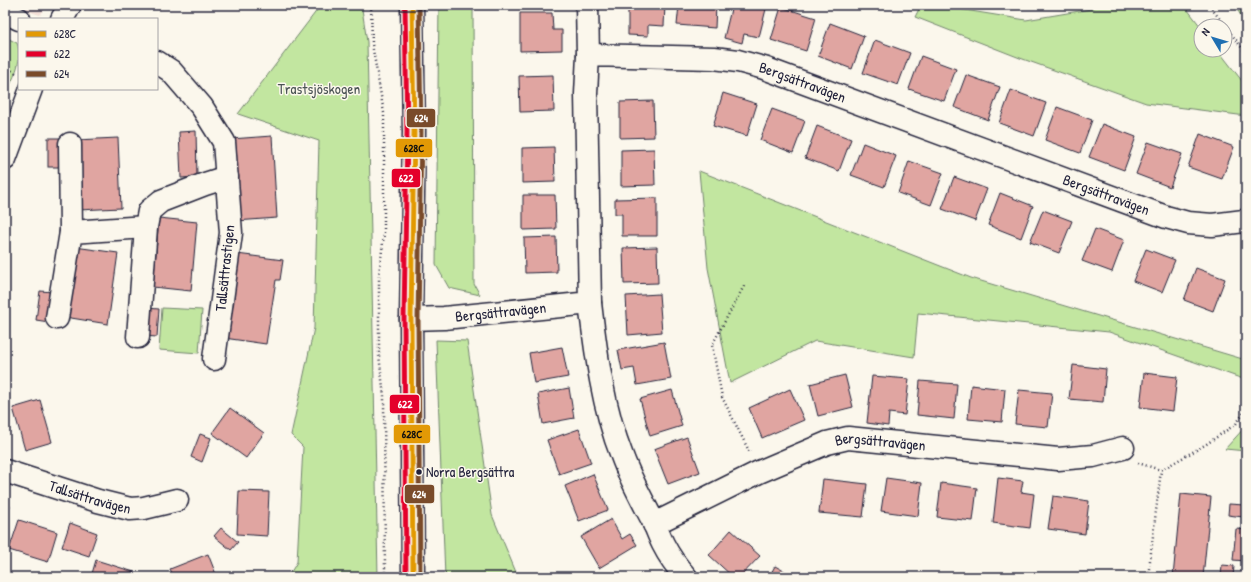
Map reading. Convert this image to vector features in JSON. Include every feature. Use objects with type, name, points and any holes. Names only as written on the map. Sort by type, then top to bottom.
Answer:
[{"type":"street","points":[[412,5],[414,132],[411,319],[413,577]]},
{"type":"street","points":[[587,5],[588,55],[586,94],[590,303],[593,332],[603,390],[613,430],[633,483],[663,544],[674,562],[686,577]]},
{"type":"street","points":[[5,12],[18,18]]},
{"type":"street","name":"Bergsättravägen","points":[[588,55],[714,58],[751,64],[1166,217],[1188,223],[1212,225],[1244,221]]},
{"type":"street","name":"Tallsättrastigen","points":[[158,63],[171,71],[202,107],[224,142],[231,233],[214,359]]},
{"type":"street","points":[[5,159],[31,90]]},
{"type":"street","points":[[58,318],[71,232],[70,144]]},
{"type":"street","points":[[138,336],[146,227],[149,211],[161,201],[227,177]]},
{"type":"street","points":[[71,232],[146,227]]},
{"type":"street","name":"Bergsättravägen","points":[[411,319],[444,318],[590,303]]},
{"type":"street","name":"Bergsättravägen","points":[[654,524],[759,472],[827,443],[848,438],[1058,459],[1093,456],[1122,448]]},
{"type":"street","name":"Tallsättravägen","points":[[5,471],[98,501],[130,509],[157,506],[176,500]]},
{"type":"path","points":[[371,5],[372,44],[384,113],[384,234],[379,274],[379,355],[384,396],[385,577]]},
{"type":"path","points":[[1209,5],[1246,53]]},
{"type":"path","points":[[5,66],[18,74]]},
{"type":"path","points":[[744,286],[712,345],[722,397],[759,472]]},
{"type":"path","points":[[1148,577],[1161,470],[1205,446],[1236,424],[1246,410]]},
{"type":"shaded area","points":[[19,5],[48,5],[40,15],[25,10]]},
{"type":"green space","name":"Trastsjöskogen","points":[[321,5],[334,5],[362,9],[367,42],[378,577],[288,577],[297,562],[303,447],[291,435],[314,328],[319,141],[238,114]]},
{"type":"green space","points":[[439,5],[473,5],[474,284],[480,295],[449,288],[436,265]]},
{"type":"green space","points":[[921,5],[934,5],[1026,20],[1091,9],[1097,5],[1184,5],[1194,18],[1193,58],[1224,58],[1246,86],[1246,116],[1146,103],[1020,58],[915,17]]},
{"type":"green space","points":[[1234,5],[1246,5],[1246,23]]},
{"type":"green space","points":[[5,37],[17,43],[18,64],[5,96]]},
{"type":"green space","points":[[699,171],[971,278],[1246,360],[1246,380],[1109,332],[918,313],[914,357],[815,341],[730,383],[708,268]]},
{"type":"green space","points":[[162,308],[202,310],[199,353],[159,350]]},
{"type":"green space","points":[[436,340],[467,341],[492,515],[518,577],[445,577]]},
{"type":"green space","points":[[1246,426],[1246,451],[1225,449]]},
{"type":"building","points":[[628,5],[665,5],[664,26],[648,25],[648,36],[628,35]]},
{"type":"building","points":[[679,5],[716,5],[715,28],[677,25]]},
{"type":"building","points":[[732,5],[767,5],[759,37],[744,34],[742,43],[724,38]]},
{"type":"building","points":[[781,7],[816,18],[806,51],[771,40]]},
{"type":"building","points":[[520,13],[552,13],[553,30],[562,30],[562,50],[520,51]]},
{"type":"building","points":[[830,23],[864,36],[852,69],[818,56]]},
{"type":"building","points":[[875,40],[910,53],[898,85],[863,73]]},
{"type":"building","points":[[921,56],[956,69],[944,101],[909,89]]},
{"type":"building","points":[[553,75],[554,111],[520,112],[519,76]]},
{"type":"building","points":[[966,75],[1000,87],[988,120],[954,107]]},
{"type":"building","points":[[1011,90],[1046,103],[1034,136],[999,123]]},
{"type":"building","points":[[723,93],[757,104],[747,136],[713,126]]},
{"type":"building","points":[[653,101],[654,137],[620,138],[620,102]]},
{"type":"building","points":[[1057,107],[1092,120],[1080,153],[1045,140]]},
{"type":"building","points":[[772,109],[805,121],[793,153],[760,140]]},
{"type":"building","points":[[1102,124],[1136,137],[1124,170],[1089,157]]},
{"type":"building","points":[[817,126],[851,139],[839,171],[805,158]]},
{"type":"building","points":[[196,131],[197,177],[181,178],[179,132]]},
{"type":"building","points":[[1200,134],[1234,147],[1222,179],[1188,167]]},
{"type":"building","points":[[272,136],[277,218],[236,221],[231,139]]},
{"type":"building","points":[[48,138],[61,138],[61,167],[48,167]]},
{"type":"building","points":[[118,138],[121,208],[78,210],[76,140]]},
{"type":"building","points":[[1148,142],[1182,154],[1170,187],[1136,174]]},
{"type":"building","points":[[863,143],[896,156],[884,187],[851,175]]},
{"type":"building","points":[[554,147],[555,182],[522,183],[522,148]]},
{"type":"building","points":[[654,149],[655,185],[621,186],[621,150]]},
{"type":"building","points":[[909,161],[943,173],[931,205],[898,193]]},
{"type":"building","points":[[954,177],[987,189],[975,221],[942,209]]},
{"type":"building","points":[[1000,193],[1033,206],[1021,238],[988,225]]},
{"type":"building","points":[[523,195],[555,195],[556,229],[523,230]]},
{"type":"building","points":[[657,198],[657,236],[622,236],[622,214],[615,214],[615,199]]},
{"type":"building","points":[[1043,210],[1072,221],[1059,253],[1030,242]]},
{"type":"building","points":[[159,218],[197,222],[191,291],[153,287]]},
{"type":"building","points":[[1095,229],[1124,240],[1112,272],[1082,261]]},
{"type":"building","points":[[556,237],[557,272],[525,273],[524,238]]},
{"type":"building","points":[[75,247],[118,253],[108,324],[65,317]]},
{"type":"building","points":[[657,247],[658,283],[624,284],[623,248]]},
{"type":"building","points":[[1146,249],[1175,260],[1162,292],[1133,281]]},
{"type":"building","points":[[237,254],[283,260],[280,280],[276,280],[266,344],[224,338]]},
{"type":"building","points":[[1196,268],[1225,279],[1213,311],[1184,300]]},
{"type":"building","points":[[40,291],[53,292],[49,322],[36,320]]},
{"type":"building","points":[[659,294],[662,332],[628,335],[626,296]]},
{"type":"building","points":[[146,308],[159,309],[157,337],[143,336]]},
{"type":"building","points":[[664,342],[671,379],[637,385],[634,368],[622,370],[618,350]]},
{"type":"building","points":[[562,347],[568,377],[534,383],[529,353]]},
{"type":"building","points":[[1073,365],[1106,369],[1103,402],[1069,399]]},
{"type":"building","points":[[1144,373],[1177,377],[1173,411],[1140,407]]},
{"type":"building","points":[[845,375],[853,407],[818,416],[810,384]]},
{"type":"building","points":[[872,376],[909,379],[905,415],[889,413],[888,426],[867,423]]},
{"type":"building","points":[[920,381],[957,384],[954,419],[917,415]]},
{"type":"building","points":[[971,385],[1005,389],[1002,422],[968,419]]},
{"type":"building","points":[[569,388],[574,418],[543,424],[538,394]]},
{"type":"building","points":[[790,389],[804,420],[762,438],[749,408]]},
{"type":"building","points":[[672,390],[682,426],[650,436],[640,399]]},
{"type":"building","points":[[1019,390],[1052,393],[1048,427],[1015,424]]},
{"type":"building","points":[[40,400],[52,442],[25,450],[13,408]]},
{"type":"building","points":[[230,408],[264,433],[246,458],[212,433]]},
{"type":"building","points":[[579,429],[591,463],[559,474],[547,440]]},
{"type":"building","points":[[200,434],[211,438],[202,462],[191,457]]},
{"type":"building","points":[[687,437],[700,472],[668,484],[654,449]]},
{"type":"building","points":[[593,474],[608,510],[579,521],[565,486]]},
{"type":"building","points":[[886,478],[922,483],[918,516],[881,511]]},
{"type":"building","points":[[998,478],[1023,481],[1021,492],[1034,494],[1030,528],[993,523]]},
{"type":"building","points":[[823,479],[867,484],[863,517],[819,513]]},
{"type":"building","points":[[941,483],[977,488],[973,521],[937,517]]},
{"type":"building","points":[[239,491],[269,492],[267,536],[237,534]]},
{"type":"building","points":[[1181,494],[1211,497],[1203,577],[1173,577]]},
{"type":"building","points":[[1053,496],[1089,501],[1085,534],[1048,529]]},
{"type":"building","points":[[5,504],[10,506],[5,520]]},
{"type":"building","points":[[1229,504],[1244,505],[1243,517],[1228,515]]},
{"type":"building","points":[[611,519],[622,539],[630,534],[637,545],[599,568],[581,537]]},
{"type":"building","points":[[19,520],[57,532],[48,562],[9,550]]},
{"type":"building","points":[[70,523],[97,533],[89,556],[62,547]]},
{"type":"building","points":[[221,528],[238,542],[231,550],[214,536]]},
{"type":"building","points":[[1236,529],[1246,530],[1246,561],[1233,560]]},
{"type":"building","points":[[731,530],[760,556],[740,577],[733,577],[709,555]]},
{"type":"building","points":[[208,554],[217,577],[174,577],[170,569]]},
{"type":"building","points":[[96,560],[134,572],[132,577],[91,577]]},
{"type":"building","points":[[1222,565],[1234,566],[1233,577],[1221,577]]},
{"type":"building","points":[[775,566],[795,577],[769,577]]},
{"type":"transit line","name":"622","points":[[405,5],[407,132],[404,319],[406,577]]},
{"type":"transit line","name":"628C","points":[[412,5],[414,132],[411,319],[413,577]]},
{"type":"transit line","name":"624","points":[[419,5],[421,132],[418,319],[420,577]]},
{"type":"place","name":"Norra Bergsättra","points":[[419,472]]}]
